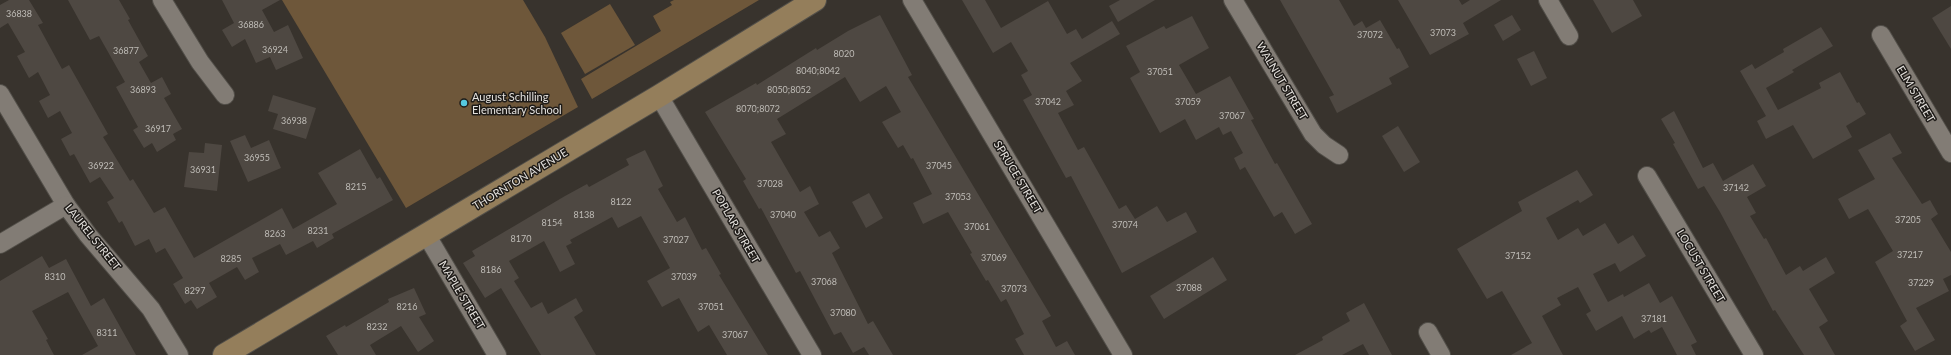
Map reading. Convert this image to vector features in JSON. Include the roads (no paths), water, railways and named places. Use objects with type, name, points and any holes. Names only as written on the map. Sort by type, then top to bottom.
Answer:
[{"type":"main road","name":"THORNTON AVENUE","points":[[224,355],[659,96],[815,0]]},
{"type":"street","points":[[162,0],[200,62],[225,94]]},
{"type":"street","name":"SPRUCE STREET","points":[[912,0],[1123,355]]},
{"type":"street","name":"WALNUT STREET","points":[[1233,0],[1313,134],[1324,146],[1339,155]]},
{"type":"street","points":[[1548,0],[1569,36]]},
{"type":"street","name":"ELM STREET","points":[[1881,35],[1951,153]]},
{"type":"street","name":"LAUREL STREET","points":[[0,94],[66,204],[88,235],[151,309],[179,355]]},
{"type":"street","name":"POPLAR STREET","points":[[659,96],[812,355]]},
{"type":"street","name":"LOCUST STREET","points":[[1647,176],[1754,355]]},
{"type":"street","points":[[0,244],[66,204]]},
{"type":"street","name":"MAPLE STREET","points":[[426,234],[497,355]]},
{"type":"street","points":[[1428,332],[1441,355]]},
{"type":"place","name":"August Schilling Elementary School","points":[[464,103]]}]
